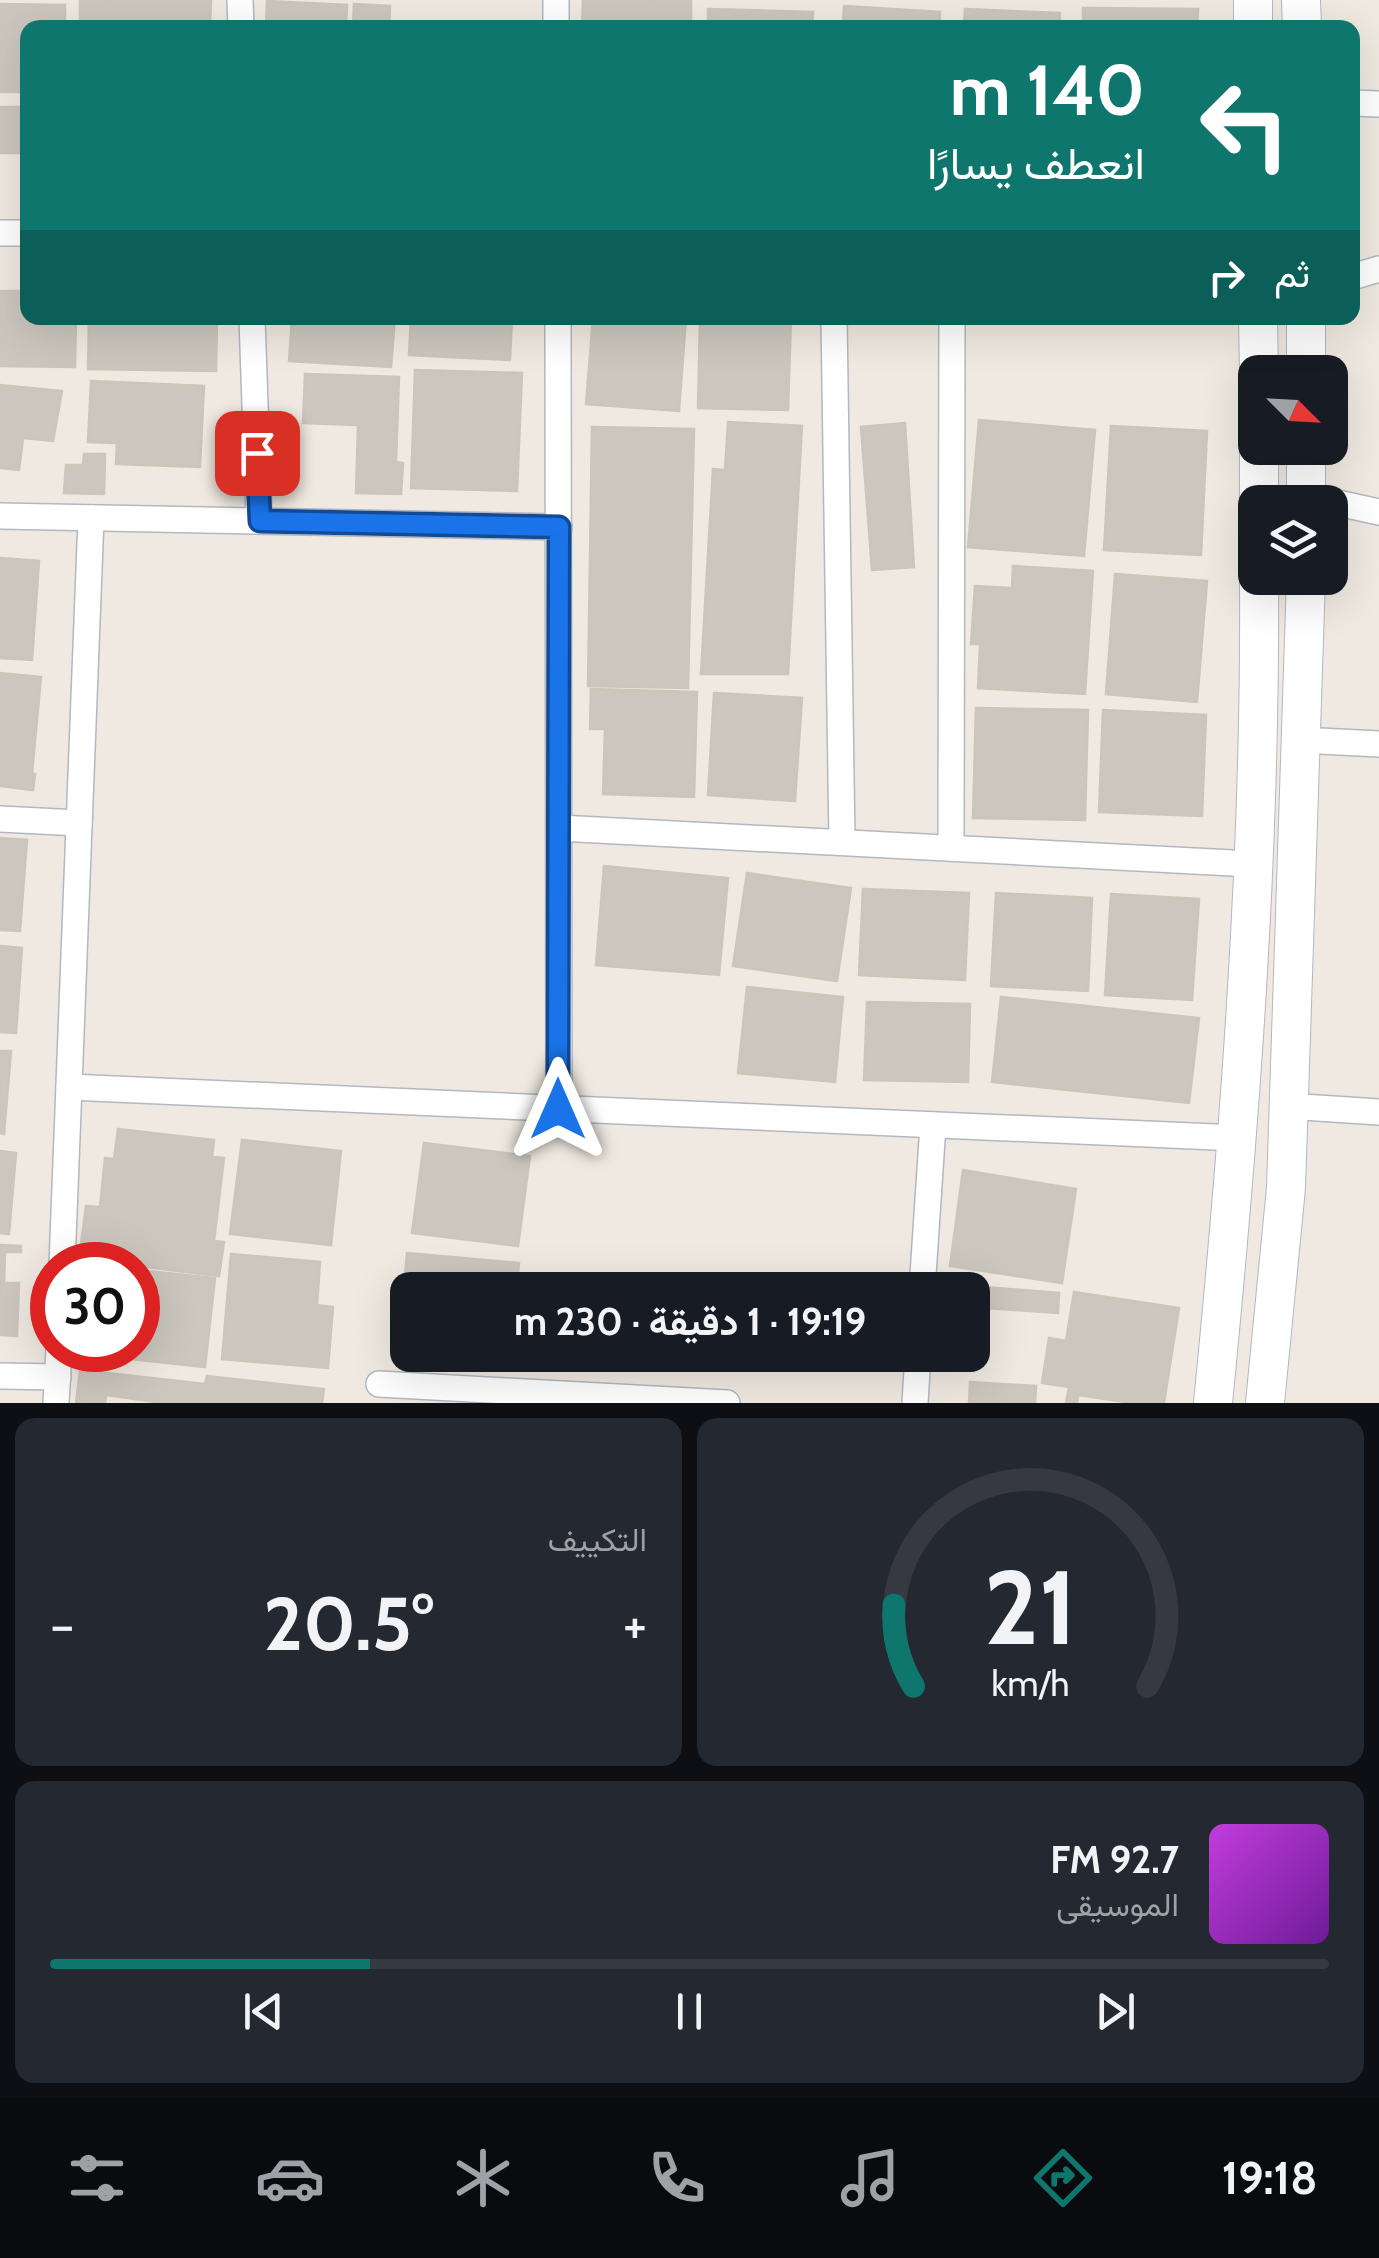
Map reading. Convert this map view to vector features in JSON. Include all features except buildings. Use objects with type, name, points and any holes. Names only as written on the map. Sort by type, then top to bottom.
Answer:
[{"type":"main road","points":[[1258,325],[1258,355]]},
{"type":"main road","points":[[1306,325],[1306,355]]},
{"type":"main road","points":[[1213,1403],[1238,1138],[1252,864],[1260,595]]},
{"type":"main road","points":[[1264,1403],[1286,1188],[1305,595]]},
{"type":"street","points":[[252,325],[260,521]]},
{"type":"street","points":[[558,325],[558,1109]]},
{"type":"street","points":[[834,325],[842,842]]},
{"type":"street","points":[[951,848],[952,325]]},
{"type":"street","points":[[1348,506],[1379,512]]},
{"type":"street","points":[[0,516],[559,527]]},
{"type":"street","points":[[63,1242],[91,518]]},
{"type":"street","points":[[1300,740],[1379,744]]},
{"type":"street","points":[[0,819],[79,823]]},
{"type":"street","points":[[559,828],[1252,864]]},
{"type":"street","points":[[69,1087],[1238,1138]]},
{"type":"street","points":[[1288,1106],[1379,1112]]},
{"type":"street","points":[[923,1272],[932,1125]]},
{"type":"street","points":[[915,1403],[917,1372]]},
{"type":"street","points":[[0,1376],[57,1390]]},
{"type":"street","points":[[379,1384],[726,1403]]},
{"type":"route","points":[[257,453],[260,521],[559,527],[558,1109]]}]
